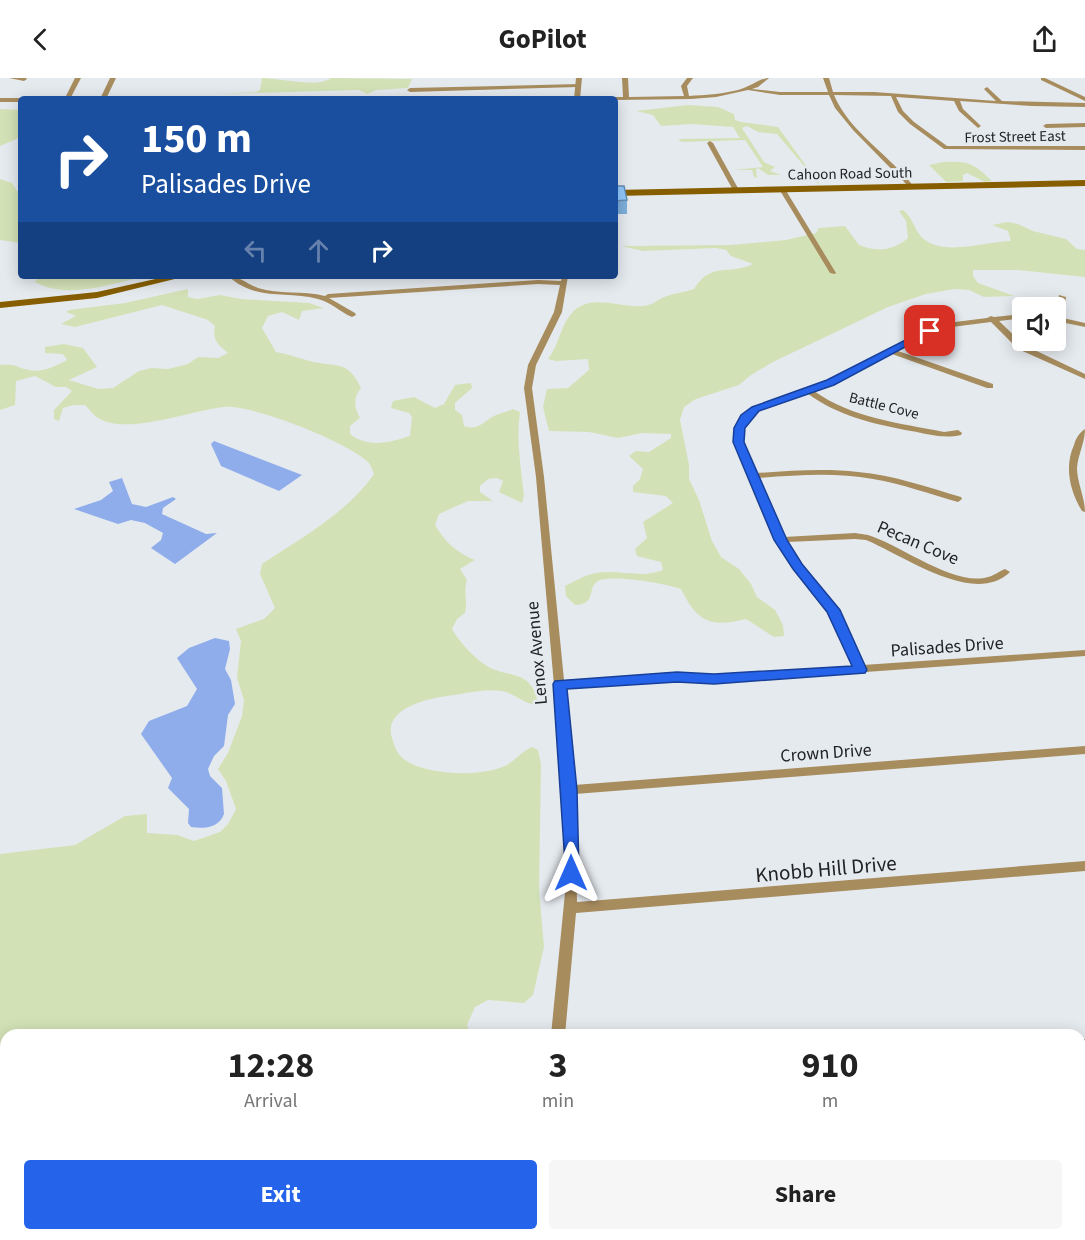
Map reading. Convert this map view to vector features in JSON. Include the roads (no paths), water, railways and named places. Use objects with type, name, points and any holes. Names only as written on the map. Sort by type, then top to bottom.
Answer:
[{"type":"main road","name":"Cahoon Road South","points":[[618,193],[1083,184]]},
{"type":"main road","points":[[0,305],[107,293],[169,279]]},
{"type":"street","points":[[12,78],[24,79]]},
{"type":"street","points":[[69,96],[78,78]]},
{"type":"street","points":[[104,96],[113,78]]},
{"type":"street","points":[[524,78],[526,86]]},
{"type":"street","points":[[625,78],[626,98]]},
{"type":"street","points":[[687,97],[684,86],[690,78]]},
{"type":"street","points":[[750,90],[766,78]]},
{"type":"street","points":[[826,78],[831,93],[846,120],[899,170],[911,186]]},
{"type":"street","points":[[1043,79],[1085,99]]},
{"type":"street","points":[[410,90],[526,86],[579,81],[577,96]]},
{"type":"street","points":[[987,89],[1000,102]]},
{"type":"street","points":[[618,98],[718,96],[750,90],[1085,105]]},
{"type":"street","name":"Frost Street East","points":[[893,95],[898,106],[912,123],[946,148],[1085,148]]},
{"type":"street","points":[[956,99],[961,110],[978,126]]},
{"type":"street","points":[[1,101],[18,100]]},
{"type":"street","points":[[1047,126],[1085,125]]},
{"type":"street","points":[[710,143],[735,190]]},
{"type":"street","points":[[782,189],[833,273]]},
{"type":"street","points":[[235,279],[248,289],[265,294],[319,297],[352,315]]},
{"type":"street","points":[[328,296],[564,280]]},
{"type":"street","name":"Lenox Avenue","points":[[559,1029],[570,908],[569,790],[528,382],[532,365],[558,312],[564,280]]},
{"type":"street","points":[[860,670],[833,610],[797,567],[780,540],[738,439],[739,428],[745,418],[771,402],[809,391],[942,326],[1012,317]]},
{"type":"street","points":[[991,318],[1021,347],[1085,377]]},
{"type":"street","points":[[1066,321],[1085,325]]},
{"type":"street","points":[[891,351],[990,386]]},
{"type":"street","name":"Battle Cove","points":[[809,391],[825,403],[854,414],[944,435],[958,433]]},
{"type":"street","points":[[1085,432],[1077,445],[1072,465],[1075,488],[1085,509]]},
{"type":"street","points":[[753,476],[803,472],[864,475],[905,482],[958,499]]},
{"type":"street","name":"Pecan Cove","points":[[780,540],[862,537],[895,549],[955,578],[982,580],[1001,576],[1005,572]]},
{"type":"street","name":"Palisades Drive","points":[[560,684],[677,677],[714,679],[1085,653]]},
{"type":"street","name":"Crown Drive","points":[[569,790],[1085,750]]},
{"type":"street","name":"Knobb Hill Drive","points":[[570,908],[1085,866]]},
{"type":"water","points":[[214,441],[302,475],[279,491],[221,466],[211,444]]},
{"type":"water","points":[[122,478],[132,504],[146,507],[173,497],[176,499],[163,508],[162,514],[206,534],[217,533],[175,564],[151,548],[161,540],[163,533],[145,523],[131,520],[118,524],[74,509],[101,500],[113,491],[109,482]]},
{"type":"water","points":[[215,638],[229,641],[230,649],[225,669],[231,680],[235,704],[228,715],[224,746],[214,756],[208,769],[210,776],[222,788],[224,814],[215,825],[196,828],[191,827],[188,823],[189,809],[168,788],[172,778],[141,734],[149,721],[187,706],[197,689],[177,658],[189,648]]}]
